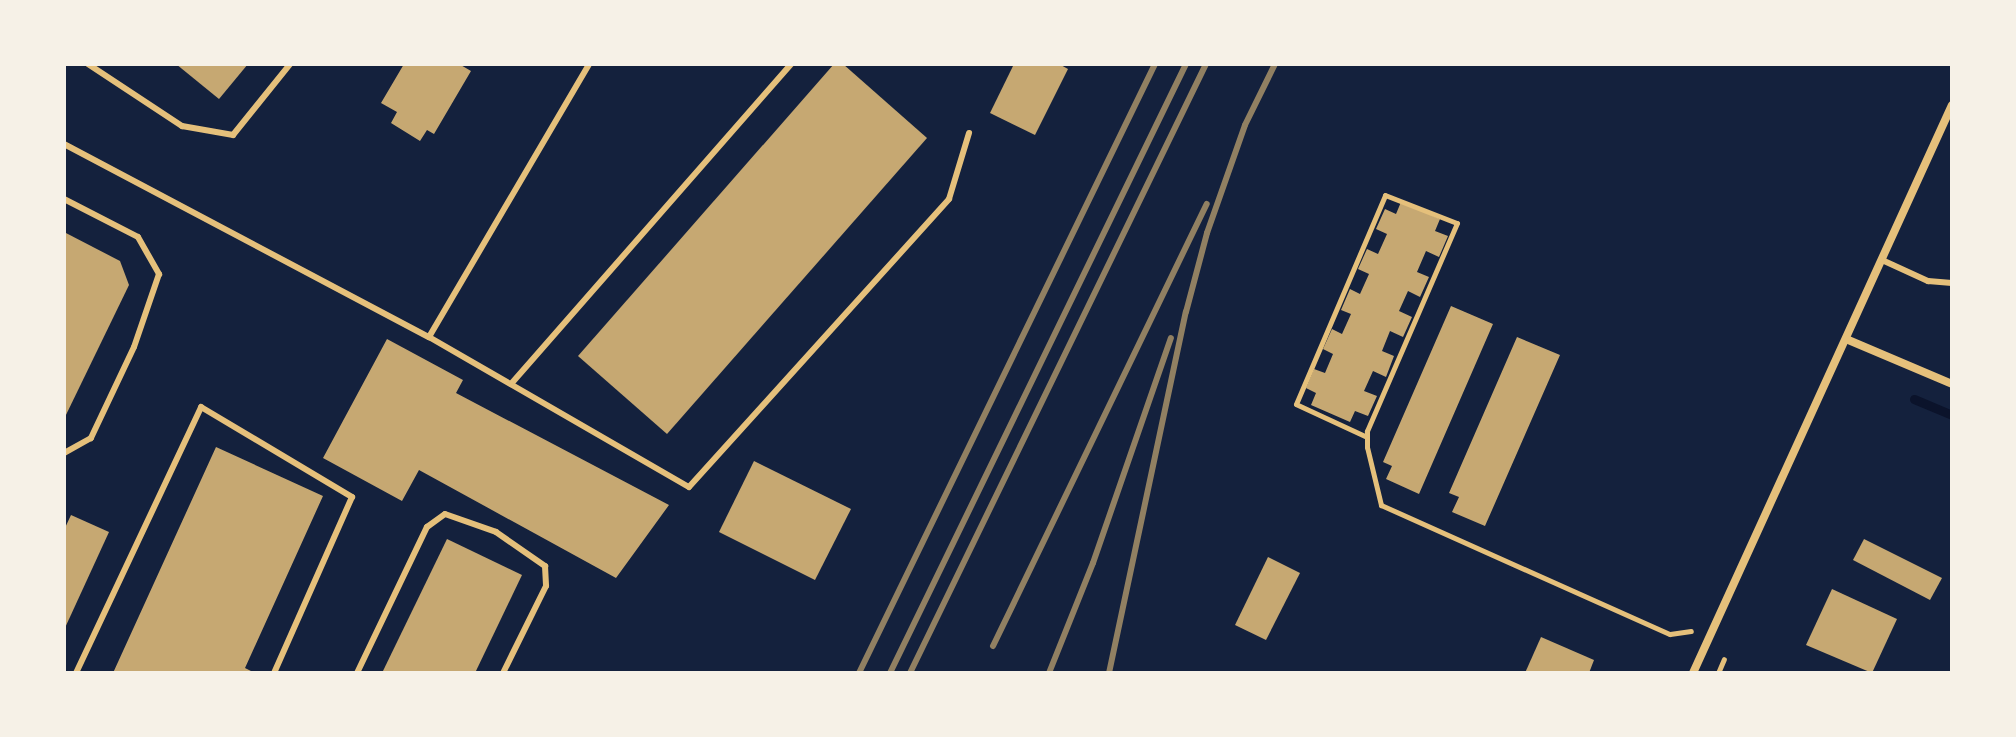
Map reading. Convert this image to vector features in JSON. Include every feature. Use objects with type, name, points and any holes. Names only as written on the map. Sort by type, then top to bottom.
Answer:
[{"type":"street","points":[[1693,673],[1952,105]]},
{"type":"street","points":[[1846,339],[1952,384]]},
{"type":"lane","points":[[88,64],[182,126],[233,135],[290,64]]},
{"type":"lane","points":[[429,337],[589,64]]},
{"type":"lane","points":[[511,384],[791,64]]},
{"type":"lane","points":[[64,144],[429,337],[689,487],[949,199],[969,133]]},
{"type":"lane","points":[[64,199],[138,237],[159,274],[134,347],[91,438],[64,453]]},
{"type":"lane","points":[[1882,260],[1928,281],[1952,283]]},
{"type":"lane","points":[[76,673],[201,407],[352,497],[274,673]]},
{"type":"lane","points":[[357,673],[427,527],[445,514],[496,532],[545,566],[546,586],[503,673]]},
{"type":"path","points":[[1367,437],[1296,404],[1385,195],[1457,223],[1367,437],[1381,505],[1670,634],[1691,631],[1694,623],[1711,631]]},
{"type":"building","points":[[176,64],[248,64],[219,99]]},
{"type":"building","points":[[404,64],[459,64],[471,71],[434,134],[427,130],[420,141],[391,123],[397,112],[381,103]]},
{"type":"building","points":[[834,64],[843,64],[927,138],[667,434],[578,356]]},
{"type":"building","points":[[1014,64],[1059,64],[1068,69],[1035,135],[990,113]]},
{"type":"building","points":[[1401,202],[1440,219],[1435,231],[1448,236],[1439,257],[1426,251],[1417,272],[1429,277],[1420,297],[1408,291],[1399,311],[1412,317],[1403,337],[1390,331],[1382,351],[1394,356],[1386,377],[1373,371],[1364,391],[1377,396],[1368,416],[1355,411],[1350,422],[1311,405],[1316,393],[1306,388],[1314,369],[1325,373],[1333,354],[1323,349],[1332,329],[1342,334],[1351,314],[1341,310],[1350,289],[1360,294],[1369,274],[1358,269],[1367,249],[1378,254],[1387,234],[1376,229],[1385,209],[1396,214]]},
{"type":"building","points":[[64,232],[120,261],[129,285],[64,419]]},
{"type":"building","points":[[1451,306],[1493,324],[1419,494],[1386,479],[1392,466],[1383,462]]},
{"type":"building","points":[[1517,337],[1560,355],[1485,526],[1452,512],[1459,497],[1449,493]]},
{"type":"building","points":[[387,339],[463,380],[456,393],[669,505],[616,578],[419,470],[402,501],[323,458]]},
{"type":"building","points":[[216,447],[323,496],[245,668],[255,673],[113,673]]},
{"type":"building","points":[[754,461],[851,509],[815,580],[719,532]]},
{"type":"building","points":[[71,515],[109,532],[64,630],[64,530]]},
{"type":"building","points":[[447,539],[522,575],[475,673],[382,673]]},
{"type":"building","points":[[1864,539],[1942,578],[1930,600],[1853,560]]},
{"type":"building","points":[[1268,557],[1300,573],[1266,640],[1235,625]]},
{"type":"building","points":[[1832,589],[1897,619],[1872,673],[1806,645]]},
{"type":"building","points":[[1541,637],[1594,660],[1589,673],[1525,673]]},
{"type":"waterway","points":[[1914,399],[1952,415]]},
{"type":"railway","points":[[859,673],[1155,64]]},
{"type":"railway","points":[[890,673],[1186,64]]},
{"type":"railway","points":[[910,673],[1206,64]]},
{"type":"railway","points":[[1109,673],[1186,312],[1207,233],[1245,125],[1275,64]]},
{"type":"railway","points":[[993,646],[1207,204]]},
{"type":"railway","points":[[1049,673],[1093,563],[1171,338]]}]
